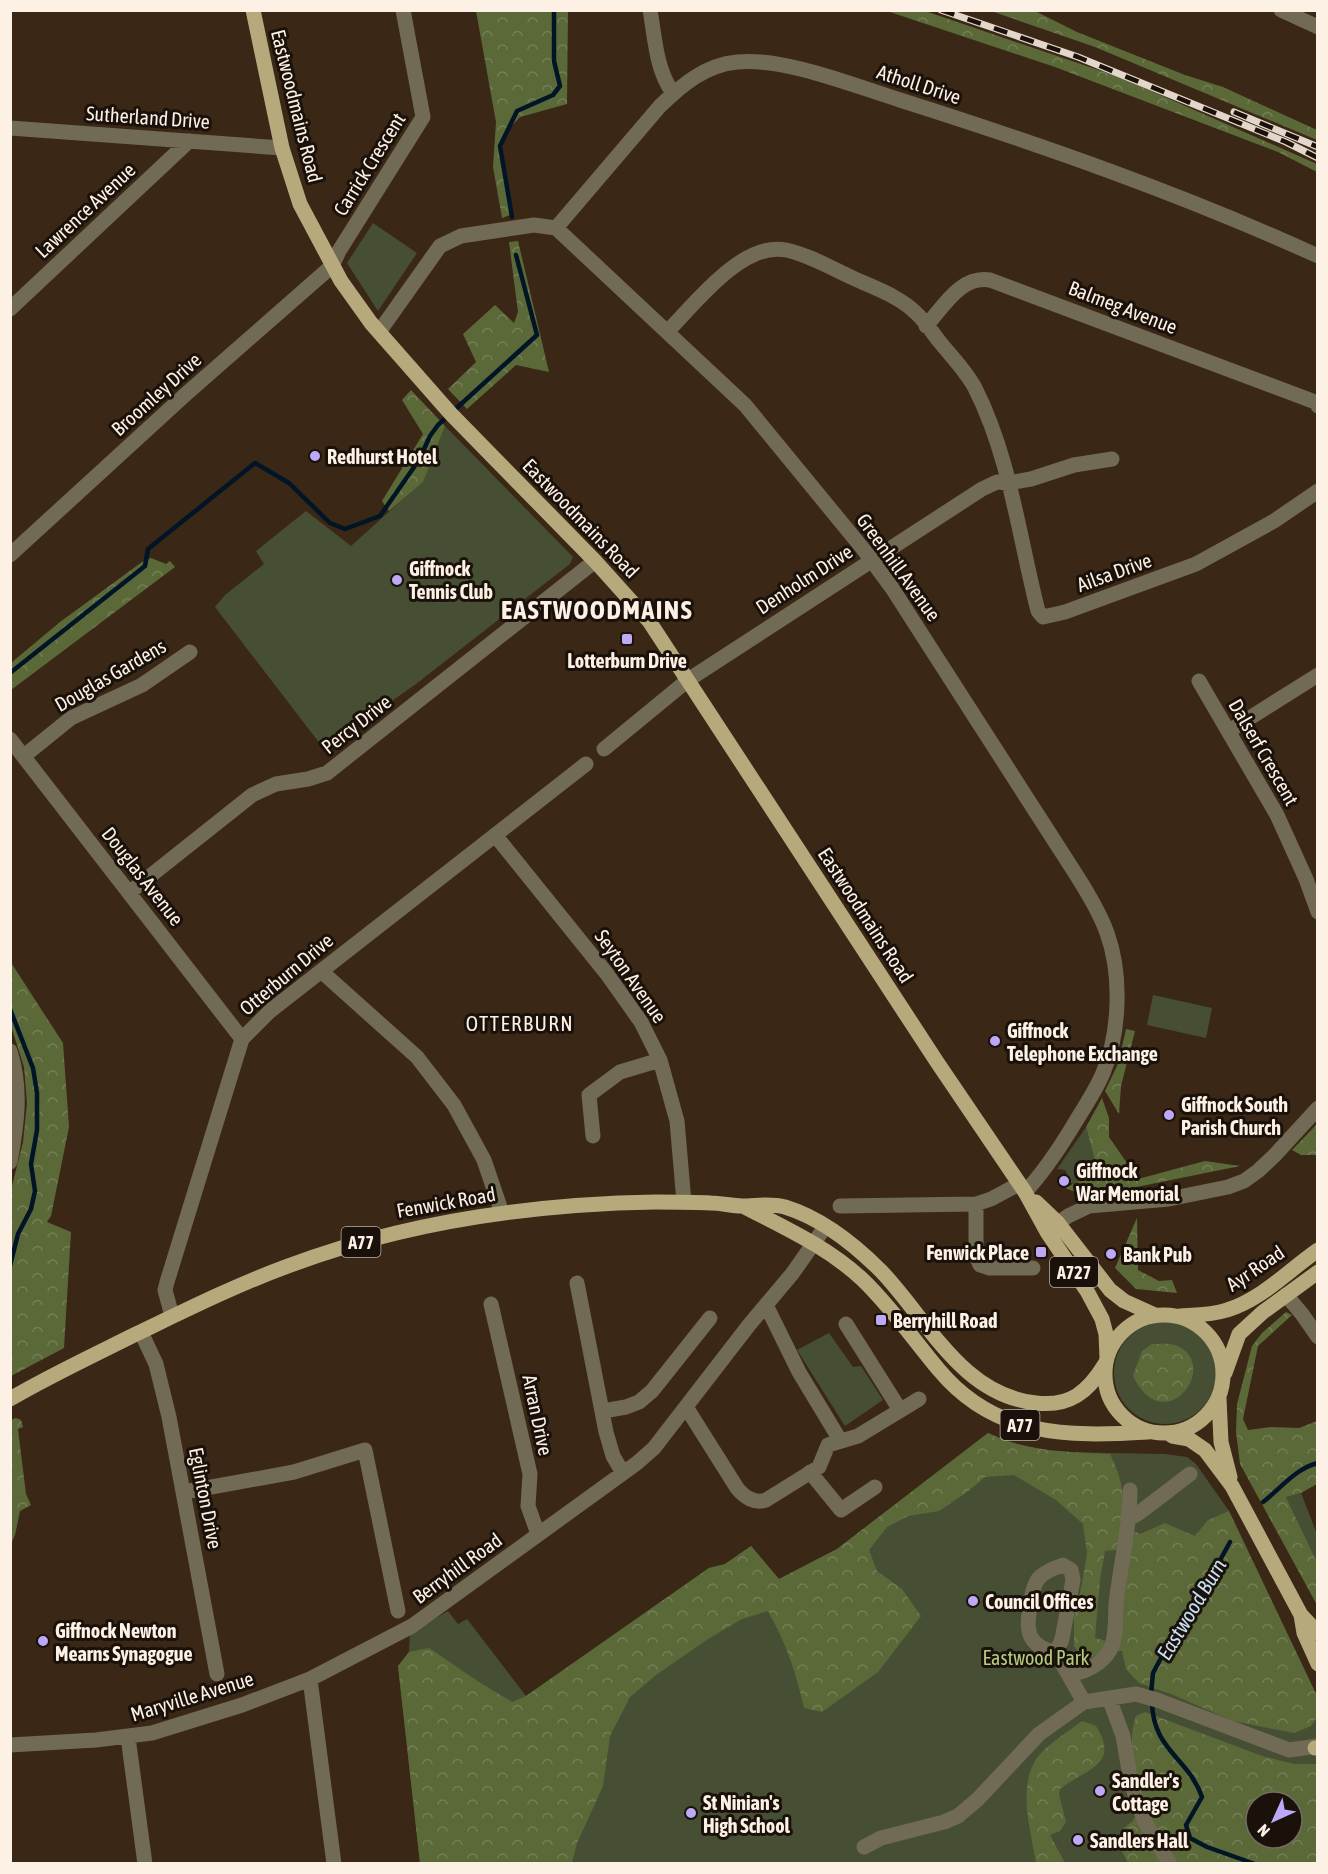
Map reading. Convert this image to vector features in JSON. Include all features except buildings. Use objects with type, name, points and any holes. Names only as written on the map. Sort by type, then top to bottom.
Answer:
[{"type":"main road","name":"Eastwoodmains Road","points":[[253,10],[282,148],[300,204],[332,266],[353,299],[451,414],[595,561],[649,621],[1022,1188],[1052,1228],[1110,1290],[1130,1304],[1155,1316]]},
{"type":"main road","name":"Fenwick Road","points":[[10,1399],[72,1365],[172,1316],[289,1265],[351,1245],[452,1220],[566,1206],[684,1202],[783,1207],[825,1227],[857,1249],[882,1272],[973,1378],[1000,1394],[1022,1402],[1044,1404],[1069,1400],[1087,1390],[1106,1361]]},
{"type":"main road","name":"Fenwick Road","points":[[743,1206],[814,1243],[846,1265],[863,1280],[940,1372],[964,1395],[988,1412],[1014,1424],[1036,1430],[1061,1433],[1155,1433]]},
{"type":"main road","name":"Eastwoodmains Road","points":[[1052,1228],[1097,1309],[1106,1334],[1106,1361]]},
{"type":"main road","name":"Ayr Road","points":[[1177,1316],[1214,1314],[1240,1306],[1317,1250]]},
{"type":"main road","name":"Ayr Road","points":[[1224,1376],[1239,1334],[1251,1322],[1317,1272]]},
{"type":"main road","points":[[1232,1486],[1221,1442],[1219,1398],[1224,1376],[1220,1352],[1209,1334],[1194,1323],[1177,1316],[1155,1316],[1141,1319],[1125,1329],[1112,1345],[1106,1361],[1107,1390],[1115,1407],[1126,1420],[1155,1433],[1189,1439],[1205,1450],[1232,1486],[1301,1615],[1317,1633]]},
{"type":"main road","points":[[1155,1433],[1183,1431],[1197,1424],[1211,1411],[1219,1398]]},
{"type":"main road","points":[[1301,1615],[1304,1633],[1317,1664]]},
{"type":"street","name":"Carrick Crescent","points":[[332,266],[423,117],[403,10]]},
{"type":"street","points":[[650,10],[661,71],[673,93]]},
{"type":"street","points":[[1281,10],[1317,27]]},
{"type":"street","name":"Atholl Drive","points":[[556,228],[673,93],[708,69],[722,64],[751,61],[795,68],[837,80],[1075,157],[1188,200],[1317,256]]},
{"type":"street","name":"Sutherland Drive","points":[[10,128],[282,148]]},
{"type":"street","name":"Lawrence Avenue","points":[[10,309],[18,294],[189,141]]},
{"type":"street","points":[[379,332],[440,246],[461,236],[492,231],[534,225],[556,228]]},
{"type":"street","name":"Greenhill Avenue","points":[[556,228],[745,405],[872,560],[1009,768],[1101,917],[1113,954],[1117,995],[1117,1014],[1103,1073],[1063,1143],[1036,1180],[1022,1188]]},
{"type":"street","points":[[667,332],[736,265],[751,256],[771,249],[802,255],[885,293],[917,313],[961,367],[974,387],[993,429],[1008,483]]},
{"type":"street","name":"Broomley Drive","points":[[10,555],[186,394],[332,266]]},
{"type":"street","name":"Balmeg Avenue","points":[[926,326],[969,281],[980,278],[990,280],[1315,402],[1317,406]]},
{"type":"street","name":"Denholm Drive","points":[[688,680],[982,489],[997,482],[1008,483],[1031,479],[1074,465],[1112,459]]},
{"type":"street","name":"Ailsa Drive","points":[[1008,483],[1038,610],[1043,617],[1196,564],[1274,521],[1317,491]]},
{"type":"street","name":"Percy Drive","points":[[130,892],[252,795],[276,784],[308,779],[327,773],[595,561]]},
{"type":"street","name":"Douglas Gardens","points":[[24,756],[71,718],[142,685],[190,652]]},
{"type":"street","points":[[1229,731],[1317,675]]},
{"type":"street","points":[[604,749],[688,680]]},
{"type":"street","name":"Dalserf Crescent","points":[[1199,681],[1282,826],[1306,879],[1317,912]]},
{"type":"street","name":"Douglas Avenue","points":[[10,740],[242,1039]]},
{"type":"street","name":"Otterburn Drive","points":[[172,1316],[165,1290],[167,1282],[242,1039],[270,1011],[586,764]]},
{"type":"street","name":"Seyton Avenue","points":[[495,836],[608,974],[641,1022],[660,1060],[677,1121],[684,1202]]},
{"type":"street","points":[[321,971],[417,1057],[454,1105],[484,1160],[502,1213]]},
{"type":"street","points":[[10,1051],[16,1072],[17,1091],[17,1126],[10,1162]]},
{"type":"street","points":[[593,1136],[589,1095],[620,1072],[660,1060]]},
{"type":"street","points":[[1052,1228],[1068,1216],[1089,1206],[1169,1199],[1228,1187],[1244,1181],[1258,1172],[1317,1108]]},
{"type":"street","points":[[840,1206],[976,1204],[1022,1188]]},
{"type":"street","points":[[976,1204],[976,1256],[980,1265],[989,1268],[1033,1268]]},
{"type":"street","name":"Berryhill Road","points":[[310,1679],[412,1626],[654,1448],[792,1274],[825,1227]]},
{"type":"street","points":[[577,1283],[606,1432],[613,1456],[623,1473]]},
{"type":"street","points":[[1286,1295],[1317,1337]]},
{"type":"street","name":"Arran Drive","points":[[491,1304],[530,1474],[528,1506],[538,1534]]},
{"type":"street","points":[[766,1305],[799,1372],[840,1440]]},
{"type":"street","points":[[603,1411],[626,1407],[645,1397],[710,1318]]},
{"type":"street","points":[[846,1324],[900,1410]]},
{"type":"street","name":"Eglinton Drive","points":[[141,1332],[156,1364],[169,1417],[218,1674]]},
{"type":"street","points":[[686,1407],[744,1497],[761,1502],[819,1467],[828,1445],[858,1436],[919,1399]]},
{"type":"street","points":[[183,1492],[294,1472],[365,1449],[398,1611]]},
{"type":"street","points":[[810,1472],[841,1510],[875,1487]]},
{"type":"street","points":[[1130,1518],[1190,1474]]},
{"type":"street","points":[[1069,1674],[1080,1674],[1103,1659],[1113,1643],[1122,1563],[1130,1518],[1130,1490]]},
{"type":"street","points":[[1056,1653],[1062,1639],[1073,1580],[1071,1570],[1063,1565],[1053,1568],[1037,1580],[1031,1597],[1028,1632],[1035,1644],[1056,1653],[1084,1702]]},
{"type":"street","points":[[310,1679],[334,1863]]},
{"type":"street","name":"Maryville Avenue","points":[[10,1745],[128,1737],[152,1733],[310,1679]]},
{"type":"street","points":[[864,1847],[880,1838],[944,1822],[958,1816],[978,1799],[1039,1734],[1084,1702],[1136,1694],[1289,1750],[1317,1747]]},
{"type":"street","points":[[1108,1698],[1123,1736],[1137,1802],[1146,1824],[1170,1863]]},
{"type":"street","points":[[128,1737],[145,1863]]},
{"type":"green space","points":[[476,11],[568,11],[567,104],[520,117],[505,133],[500,148],[510,215],[502,218],[493,167],[496,122]]},
{"type":"green space","points":[[887,11],[925,11],[1122,78],[1317,164],[1317,172],[1278,152],[1055,67]]},
{"type":"green space","points":[[991,11],[1035,11],[1077,32],[1185,75],[1223,87],[1317,130],[1317,140],[1095,47]]},
{"type":"green space","points":[[373,223],[417,253],[378,311],[347,263]]},
{"type":"green space","points":[[518,241],[549,372],[516,365],[467,409],[448,389],[476,362],[463,334],[495,305],[514,323],[518,312],[509,242]]},
{"type":"green space","points":[[411,390],[445,426],[423,482],[389,511],[382,501],[423,434],[402,400]]},
{"type":"green space","name":"Giffnock Tennis Club","points":[[445,426],[573,557],[570,564],[416,684],[324,749],[215,607],[225,595],[264,564],[256,551],[306,511],[351,546],[422,482]]},
{"type":"green space","points":[[151,558],[166,564],[170,561],[175,567],[11,690],[11,663],[60,622],[142,562]]},
{"type":"green space","points":[[10,961],[63,1043],[69,1127],[51,1216],[47,1222],[71,1232],[64,1348],[11,1376],[11,1190],[23,1142],[27,1103],[24,1067],[11,1026]]},
{"type":"green space","points":[[1153,995],[1212,1008],[1206,1038],[1147,1025]]},
{"type":"green space","points":[[1126,1029],[1135,1031],[1121,1086],[1119,1114],[1105,1091],[1118,1064]]},
{"type":"green space","points":[[1102,1098],[1109,1118],[1109,1137],[1138,1179],[1205,1161],[1240,1166],[1102,1194],[1078,1193],[1065,1188],[1090,1176],[1094,1157],[1086,1127]]},
{"type":"green space","points":[[1317,1124],[1317,1155],[1301,1155],[1292,1150]]},
{"type":"green space","points":[[1086,1127],[1094,1157],[1090,1176],[1072,1184],[1065,1170],[1057,1169]]},
{"type":"green space","points":[[1137,1218],[1138,1270],[1159,1281],[1172,1280],[1177,1293],[1136,1289],[1115,1268]]},
{"type":"green space","points":[[1286,1312],[1292,1315],[1258,1346],[1243,1419],[1248,1430],[1271,1427],[1299,1428],[1317,1421],[1317,1484],[1301,1493],[1286,1497],[1317,1562],[1317,1605],[1240,1464],[1236,1432],[1237,1404],[1252,1346],[1262,1333]]},
{"type":"green space","points":[[1165,1322],[1184,1326],[1201,1337],[1212,1354],[1216,1373],[1212,1392],[1201,1409],[1184,1420],[1165,1424],[1146,1420],[1129,1409],[1118,1392],[1114,1373],[1118,1354],[1129,1337],[1146,1326]]},
{"type":"green space","points":[[829,1333],[853,1367],[861,1366],[883,1400],[845,1426],[797,1350]]},
{"type":"green space","points":[[1152,1344],[1175,1345],[1188,1354],[1193,1367],[1191,1380],[1184,1392],[1173,1400],[1160,1402],[1146,1394],[1133,1376],[1142,1351]]},
{"type":"green space","points":[[16,1418],[21,1420],[23,1427],[18,1429],[26,1494],[31,1505],[20,1511],[11,1544],[10,1420]]},
{"type":"green space","name":"Eastwood Park","points":[[988,1433],[1026,1448],[1059,1452],[1165,1454],[1187,1457],[1196,1464],[1229,1511],[1317,1696],[1317,1863],[420,1863],[398,1666],[409,1652],[410,1633],[448,1611],[458,1624],[467,1619],[526,1696],[709,1568],[725,1564],[751,1546],[779,1579],[837,1549]]},
{"type":"green space","points":[[988,1433],[1033,1447],[1110,1454],[1122,1488],[1120,1525],[1140,1534],[1165,1523],[1195,1536],[1208,1520],[1229,1511],[1317,1696],[1317,1717],[1311,1726],[1294,1733],[1233,1721],[1139,1683],[1126,1669],[1122,1651],[1100,1652],[1085,1663],[1074,1646],[1074,1617],[1087,1553],[1083,1524],[1056,1500],[1014,1475],[985,1477],[939,1511],[908,1516],[887,1527],[869,1550],[877,1571],[902,1589],[921,1616],[878,1672],[822,1712],[804,1708],[790,1658],[768,1611],[742,1619],[656,1675],[630,1697],[610,1736],[603,1786],[577,1843],[572,1863],[420,1863],[398,1666],[409,1652],[429,1648],[512,1702],[526,1696],[709,1568],[725,1564],[751,1546],[779,1579],[837,1549]],"holes":[[[1105,1551],[1126,1552],[1117,1644],[1095,1638],[1100,1580]]]},
{"type":"green space","points":[[1301,1493],[1317,1534],[1317,1562],[1286,1497]]},
{"type":"green space","points":[[1145,1712],[1262,1756],[1294,1764],[1317,1764],[1317,1863],[1128,1863],[1118,1843],[1120,1831],[1133,1821],[1143,1800],[1132,1747],[1136,1716]]},
{"type":"green space","points":[[1082,1721],[1096,1726],[1103,1739],[1102,1758],[1089,1771],[1060,1789],[1059,1794],[1066,1822],[1060,1831],[1050,1835],[1065,1863],[1036,1863],[1027,1811],[1027,1785],[1030,1773],[1035,1761],[1044,1750]]},
{"type":"waterway","points":[[512,217],[500,146],[517,111],[553,95],[560,86],[554,61],[554,10]]},
{"type":"waterway","points":[[10,673],[145,566],[148,549],[255,463],[289,483],[330,523],[345,529],[380,516],[419,460],[438,425],[537,335],[516,255]]},
{"type":"waterway","points":[[10,1009],[33,1068],[37,1093],[37,1130],[31,1164],[35,1191],[31,1209],[18,1234],[10,1266]]},
{"type":"waterway","name":"Eastwood Burn","points":[[1263,1502],[1295,1474],[1318,1463]]},
{"type":"waterway","name":"Eastwood Burn","points":[[1151,1694],[1153,1673],[1168,1645],[1187,1621],[1230,1542]]},
{"type":"waterway","name":"Eastwood Burn","points":[[1152,1702],[1158,1732],[1196,1783],[1202,1797],[1186,1825],[1190,1838],[1207,1847],[1255,1864]]},
{"type":"railway","points":[[941,10],[1078,57],[1286,142],[1318,158]]},
{"type":"railway","points":[[1234,112],[1318,147]]},
{"type":"place","name":"Redhurst Hotel","points":[[315,456]]},
{"type":"place","name":"Giffnock Tennis Club","points":[[397,580]]},
{"type":"place","name":"Lotterburn Drive","points":[[627,639]]},
{"type":"place","name":"Giffnock Telephone Exchange","points":[[995,1041]]},
{"type":"place","name":"Giffnock South Parish Church","points":[[1169,1115]]},
{"type":"place","name":"Giffnock War Memorial","points":[[1064,1181]]},
{"type":"place","name":"Fenwick Place","points":[[1041,1252]]},
{"type":"place","name":"Bank Pub","points":[[1111,1254]]},
{"type":"place","name":"Berryhill Road","points":[[881,1320]]},
{"type":"place","name":"Council Offices","points":[[973,1601]]},
{"type":"place","name":"Giffnock Newton Mearns Synagogue","points":[[43,1641]]},
{"type":"place","name":"Sandler's Cottage","points":[[1100,1791]]},
{"type":"place","name":"St Ninian's High School","points":[[691,1813]]},
{"type":"place","name":"Sandlers Hall","points":[[1078,1840]]},
{"type":"district","name":"EASTWOODMAINS","points":[[597,610]]},
{"type":"district","name":"OTTERBURN","points":[[520,1023]]}]
